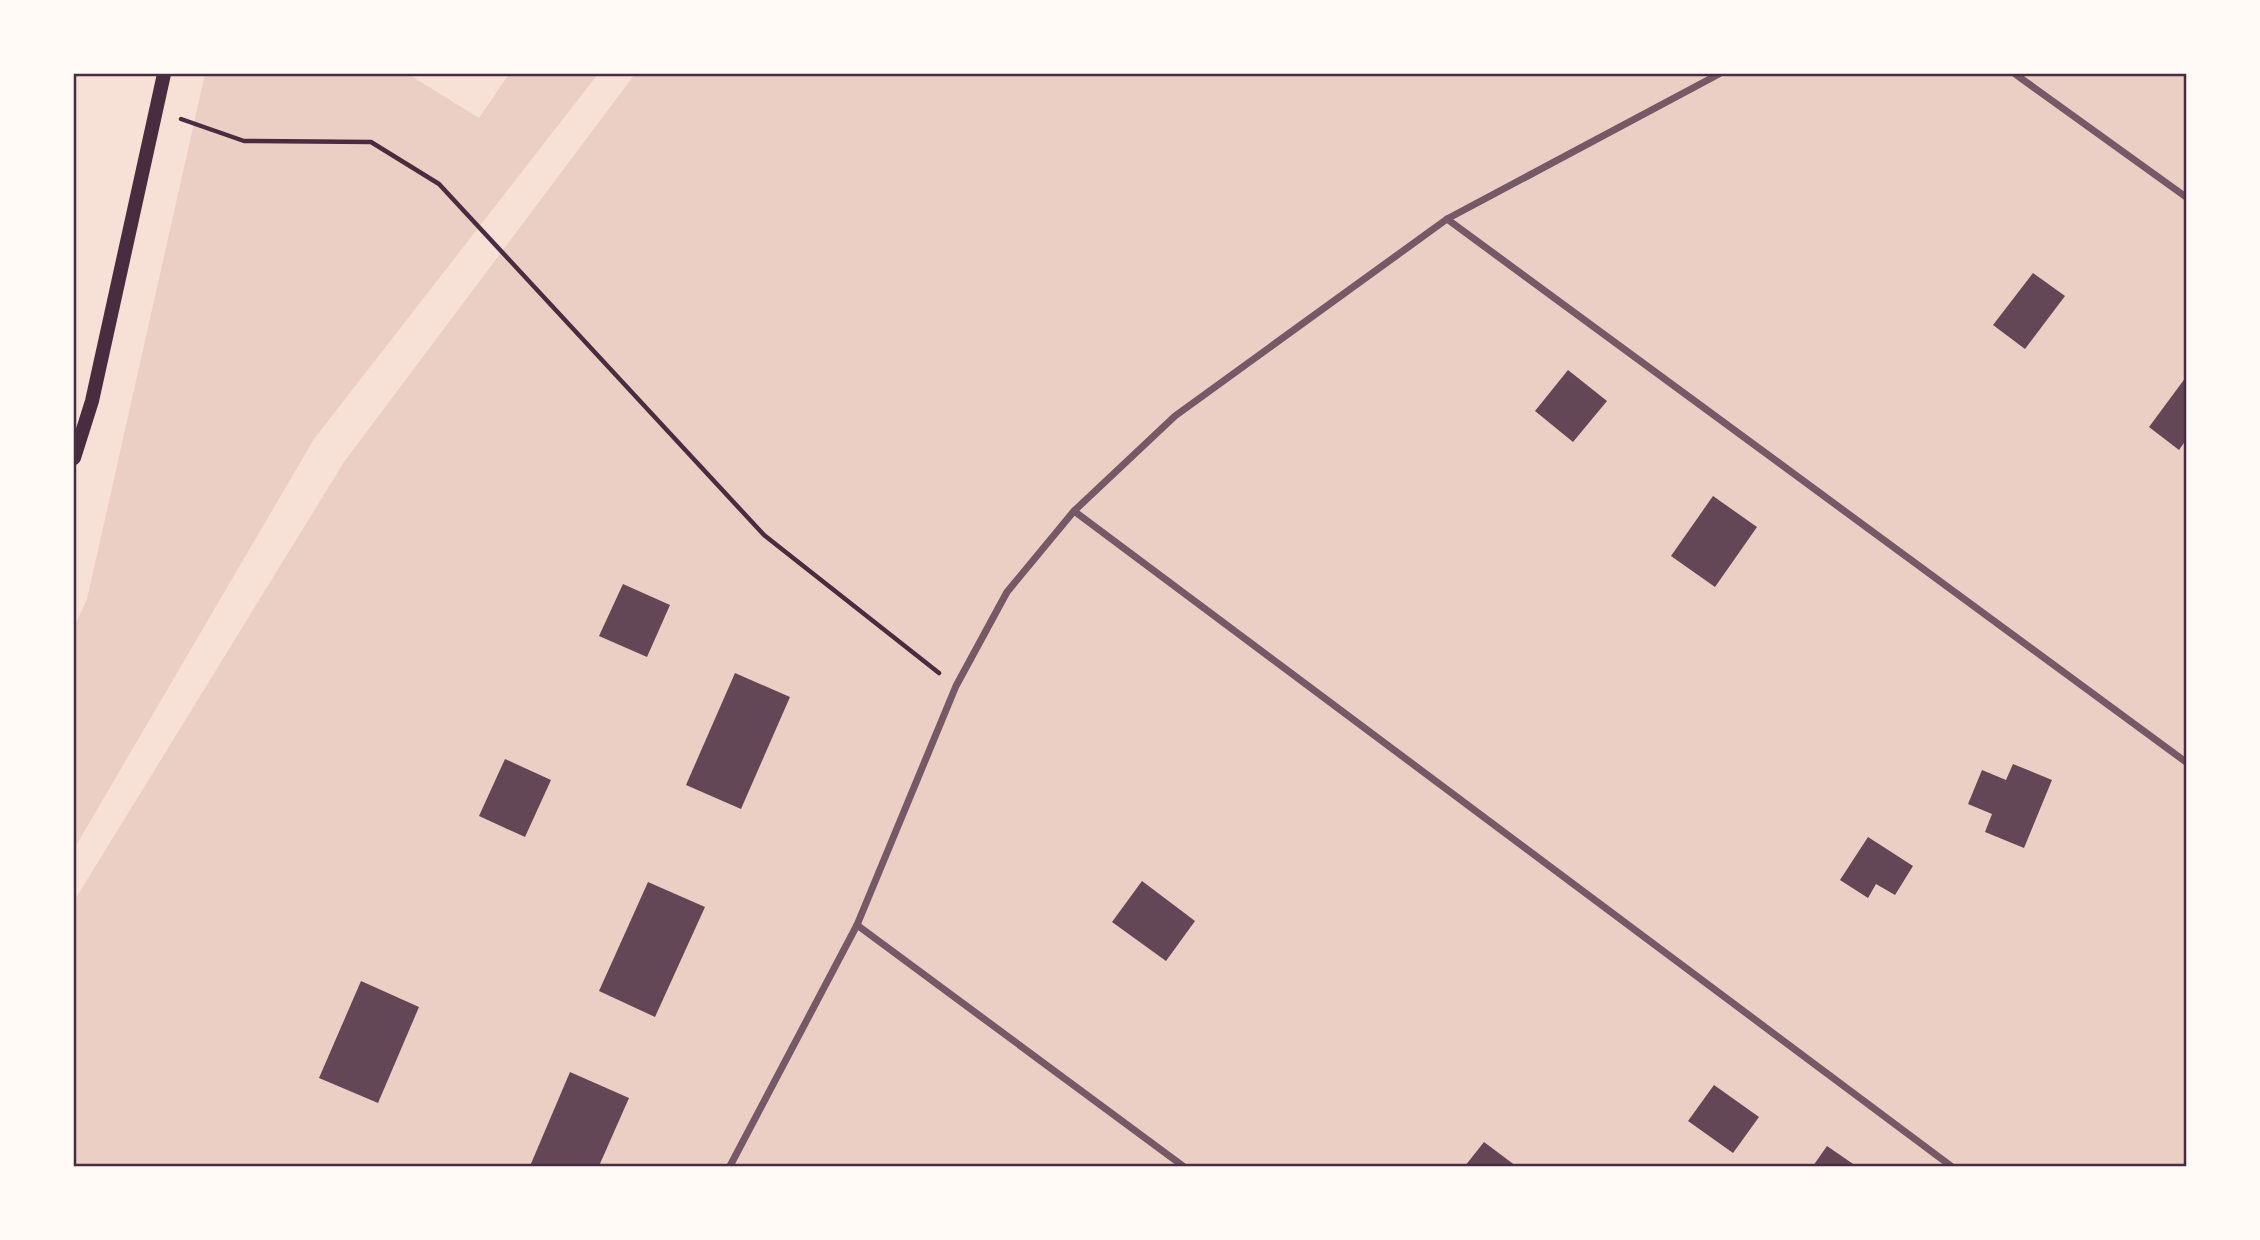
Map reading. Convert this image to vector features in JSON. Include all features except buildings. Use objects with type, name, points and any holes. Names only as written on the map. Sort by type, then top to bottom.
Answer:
[{"type":"main road","points":[[74,458],[92,401],[164,74]]},
{"type":"street","points":[[730,1167],[857,925],[956,686],[1007,592],[1074,510],[1175,416],[1447,219],[1718,74]]},
{"type":"street","points":[[2015,74],[2186,197]]},
{"type":"street","points":[[1447,219],[2186,762]]},
{"type":"street","points":[[1074,510],[1951,1167]]},
{"type":"street","points":[[857,925],[1183,1167]]},
{"type":"path","points":[[157,110],[244,141],[371,142],[439,184],[764,534],[956,686]]},
{"type":"shaded area","points":[[205,74],[408,74],[479,118],[509,74],[598,74],[314,439],[74,849],[74,627],[87,599]]},
{"type":"shaded area","points":[[635,74],[2186,74],[2186,1166],[74,1166],[74,901],[344,462]]}]
